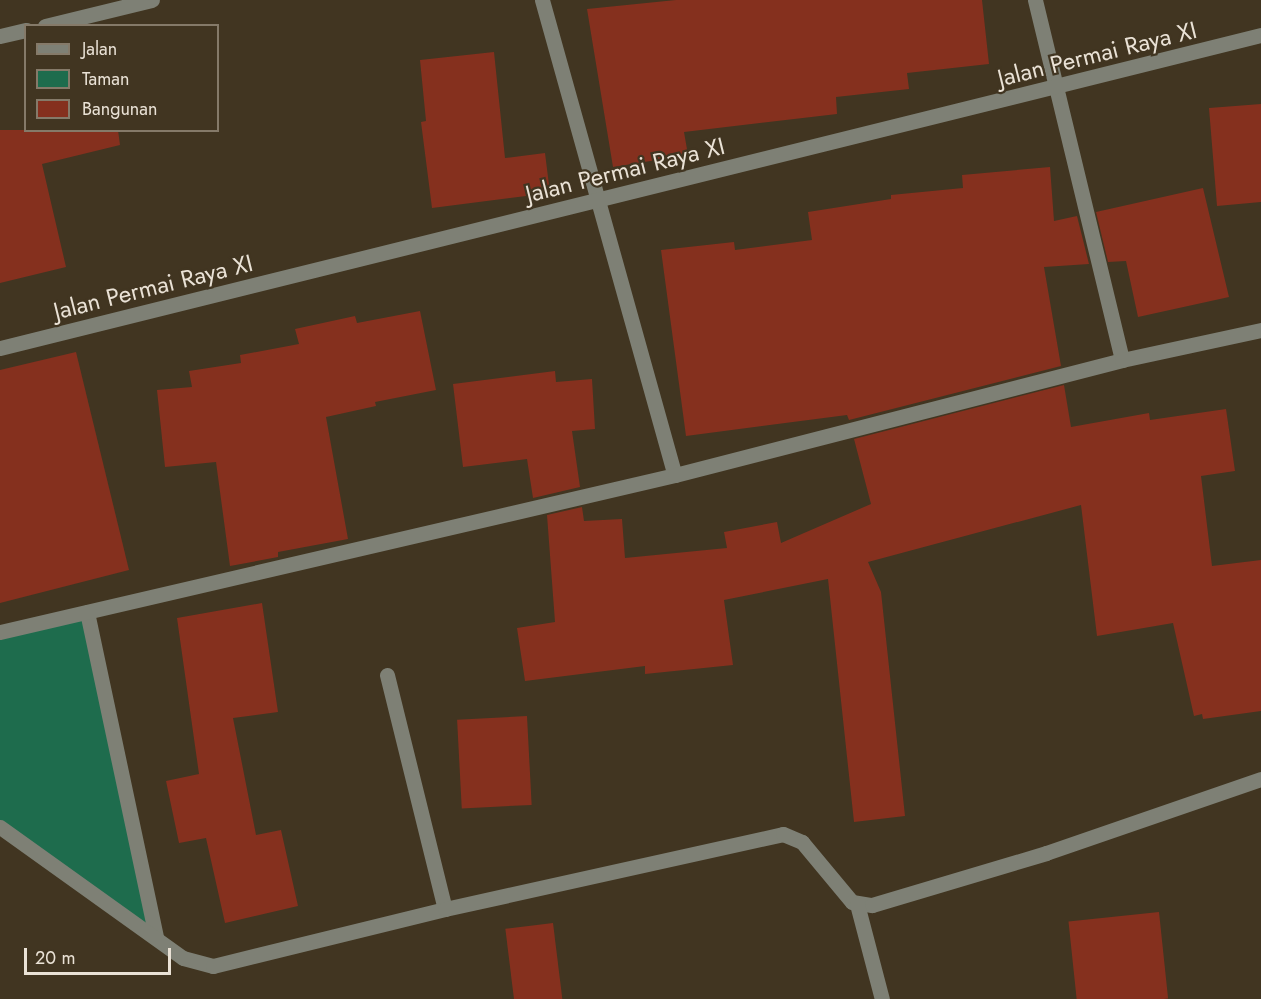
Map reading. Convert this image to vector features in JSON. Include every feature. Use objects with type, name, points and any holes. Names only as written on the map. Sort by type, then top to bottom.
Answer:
[{"type":"street","points":[[53,24],[152,0]]},
{"type":"street","points":[[542,0],[596,200],[675,476]]},
{"type":"street","points":[[1035,0],[1058,87],[1122,360]]},
{"type":"street","points":[[0,36],[24,30]]},
{"type":"street","name":"Jalan Permai Raya XI","points":[[0,348],[1261,35]]},
{"type":"street","points":[[0,632],[675,476],[1122,360],[1261,330]]},
{"type":"street","points":[[87,612],[156,938]]},
{"type":"street","points":[[387,675],[445,909]]},
{"type":"street","points":[[0,827],[183,958],[213,966],[445,909],[783,834],[802,842],[847,898],[857,904],[872,905],[1046,853],[1261,779]]},
{"type":"street","points":[[857,904],[882,999]]},
{"type":"green space","points":[[87,612],[156,938],[0,827],[0,632]]},
{"type":"building","points":[[676,0],[982,0],[989,64],[907,73],[909,89],[836,97],[837,114],[684,132],[688,155],[613,167],[587,9]]},
{"type":"building","points":[[494,52],[505,158],[545,153],[550,193],[432,208],[421,122],[426,121],[420,60]]},
{"type":"building","points":[[1261,104],[1261,202],[1217,206],[1209,108]]},
{"type":"building","points":[[0,130],[118,132],[120,145],[42,164],[66,267],[0,283]]},
{"type":"building","points":[[1050,167],[1054,221],[1077,216],[1089,264],[1044,267],[1061,366],[849,420],[847,415],[686,436],[661,250],[734,242],[735,250],[812,240],[808,212],[891,199],[891,195],[963,188],[962,175]]},
{"type":"building","points":[[1203,188],[1229,297],[1138,317],[1126,261],[1108,262],[1096,212]]},
{"type":"building","points":[[420,311],[436,390],[375,402],[376,406],[326,417],[348,539],[278,552],[278,557],[230,566],[216,462],[165,467],[157,390],[192,387],[189,371],[241,363],[240,355],[299,344],[295,329],[355,316],[357,323]]},
{"type":"building","points":[[76,352],[129,570],[0,603],[0,370]]},
{"type":"building","points":[[555,371],[556,382],[592,379],[595,429],[572,431],[580,487],[533,498],[527,459],[463,467],[453,384]]},
{"type":"building","points":[[1064,385],[1071,427],[1149,413],[1150,420],[1226,409],[1235,471],[1201,476],[1212,566],[1261,560],[1261,711],[1203,719],[1202,714],[1194,716],[1173,623],[1097,636],[1081,505],[868,562],[881,592],[905,816],[854,822],[828,579],[724,600],[733,665],[645,674],[645,666],[525,681],[517,628],[555,622],[547,515],[582,507],[584,521],[622,519],[625,558],[727,548],[724,532],[777,522],[781,543],[871,504],[854,439]]},
{"type":"building","points":[[262,603],[278,712],[233,718],[256,835],[281,830],[298,906],[225,923],[206,838],[179,843],[166,781],[199,774],[177,618]]},
{"type":"building","points":[[527,716],[532,805],[462,809],[457,720]]},
{"type":"building","points":[[1159,912],[1168,999],[1077,999],[1068,922]]},
{"type":"building","points":[[553,923],[562,999],[514,999],[505,929]]}]
